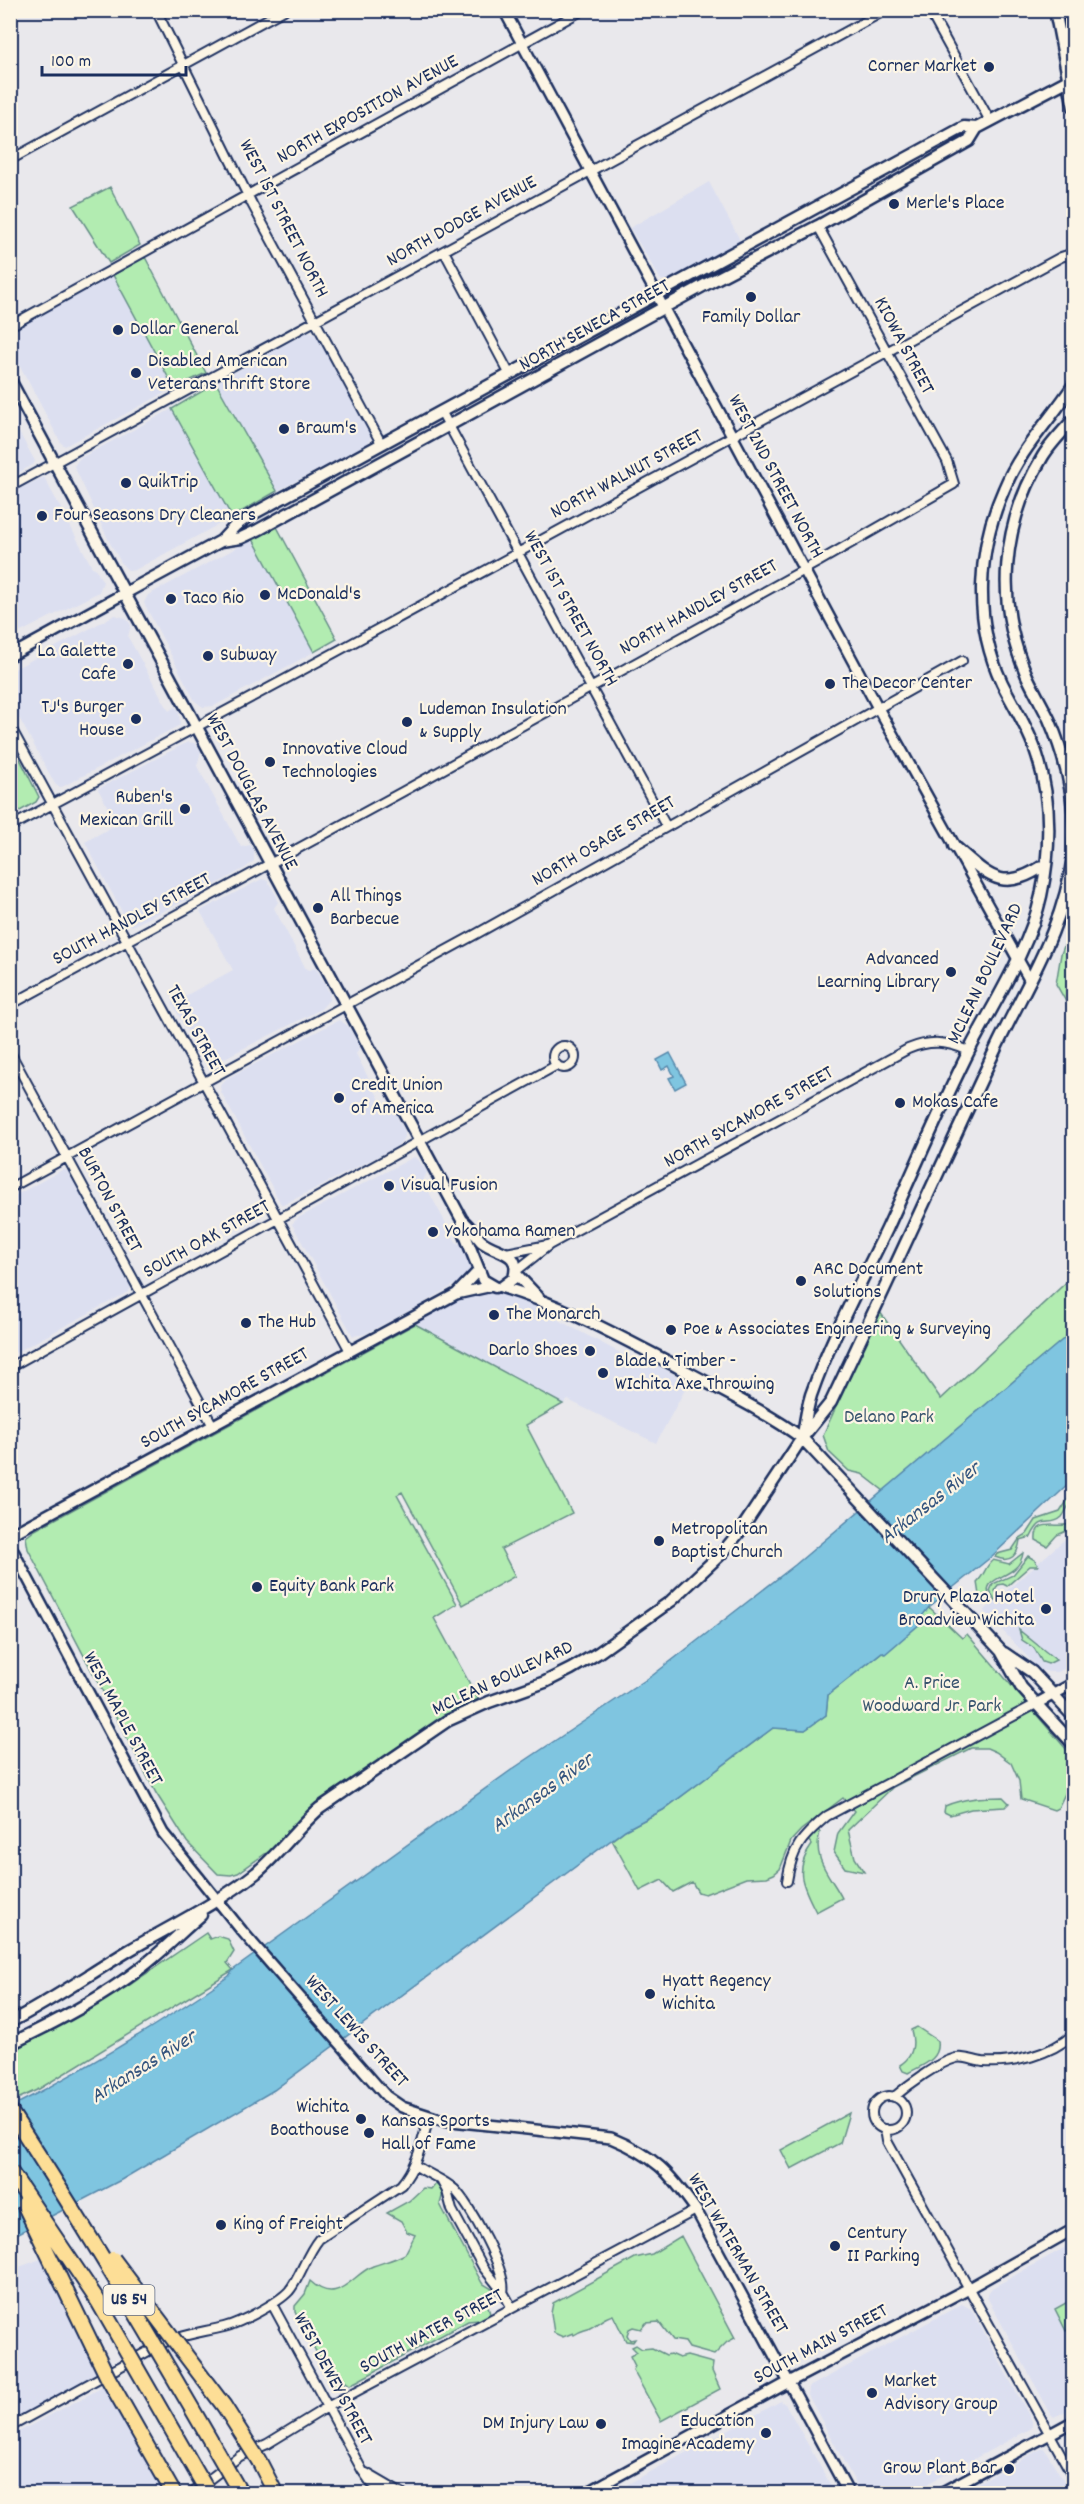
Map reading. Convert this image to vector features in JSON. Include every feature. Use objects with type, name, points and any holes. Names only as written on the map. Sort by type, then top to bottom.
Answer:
[{"type":"highway","name":"US 54","points":[[10,2112],[60,2187],[146,2328],[241,2493]]},
{"type":"highway","name":"US 54","points":[[10,2170],[98,2301],[208,2493]]},
{"type":"highway","points":[[10,2175],[108,2378],[174,2493]]},
{"type":"highway","points":[[60,2187],[224,2406],[276,2493]]},
{"type":"main road","points":[[1055,10],[1072,82],[1074,108]]},
{"type":"main road","points":[[1068,10],[1074,27]]},
{"type":"main road","name":"NORTH SENECA STREET","points":[[221,541],[241,538],[258,530],[818,226],[969,141],[977,128],[1072,82]]},
{"type":"main road","name":"NORTH SENECA STREET","points":[[125,593],[221,541],[235,526],[251,515],[509,373],[964,127],[977,128]]},
{"type":"main road","name":"WEST DOUGLAS AVENUE","points":[[10,380],[462,1220],[480,1239],[503,1252],[515,1264],[515,1272],[538,1297]]},
{"type":"main road","name":"MCLEAN BOULEVARD","points":[[802,1438],[810,1398],[832,1344],[969,1051],[1034,922],[1040,899],[1049,837],[1045,789],[1030,735],[1002,682],[990,653],[982,590],[982,562],[1003,490],[1029,441],[1074,384]]},
{"type":"main road","name":"MCLEAN BOULEVARD","points":[[217,1901],[266,1864],[305,1821],[321,1808],[422,1738],[471,1710],[545,1682],[571,1669],[598,1653],[671,1601],[722,1553],[741,1530],[802,1438],[831,1402],[1002,1036],[1030,981],[1056,924],[1066,890],[1073,854],[1070,782],[1059,743],[1028,678],[1014,642],[1008,613],[1005,578],[1009,540],[1019,504],[1044,454],[1074,419]]},
{"type":"main road","points":[[954,846],[982,871],[1000,880],[1016,880],[1030,875],[1046,864]]},
{"type":"main road","name":"WEST DOUGLAS AVENUE","points":[[462,1220],[465,1235],[483,1280],[497,1287],[538,1297],[587,1319],[757,1409],[802,1438],[1002,1651],[1032,1672],[1074,1717]]},
{"type":"main road","points":[[479,1268],[486,1254],[503,1252]]},
{"type":"main road","points":[[497,1287],[509,1284],[515,1272]]},
{"type":"main road","name":"WEST DOUGLAS AVENUE","points":[[1002,1651],[1022,1687],[1074,1745]]},
{"type":"main road","points":[[10,2022],[44,2005],[125,1953],[217,1901]]},
{"type":"main road","points":[[10,2044],[84,2006],[121,1982],[144,1966],[217,1901]]},
{"type":"street","name":"WEST 1ST STREET NORTH","points":[[156,10],[248,194],[381,443]]},
{"type":"street","points":[[10,160],[284,10]]},
{"type":"street","name":"WEST 2ND STREET NORTH","points":[[504,10],[878,708],[1017,958]]},
{"type":"street","name":"NORTH EXPOSITION AVENUE","points":[[10,326],[584,10]]},
{"type":"street","name":"NORTH DODGE AVENUE","points":[[10,487],[886,10]]},
{"type":"street","points":[[929,10],[990,121]]},
{"type":"street","name":"KIOWA STREET","points":[[818,226],[947,461],[954,484]]},
{"type":"street","points":[[444,250],[509,373]]},
{"type":"street","name":"NORTH WALNUT STREET","points":[[10,827],[1061,257],[1074,253]]},
{"type":"street","name":"WEST 1ST STREET NORTH","points":[[441,411],[666,826]]},
{"type":"street","name":"NORTH HANDLEY STREET","points":[[270,864],[804,570],[954,484]]},
{"type":"street","points":[[10,656],[125,593]]},
{"type":"street","name":"NORTH OSAGE STREET","points":[[10,1188],[478,933],[962,661]]},
{"type":"street","name":"TEXAS STREET","points":[[10,726],[350,1351]]},
{"type":"street","name":"SOUTH HANDLEY STREET","points":[[10,1005],[270,864]]},
{"type":"street","points":[[1017,958],[1030,981]]},
{"type":"street","name":"NORTH SYCAMORE STREET","points":[[515,1272],[549,1245],[908,1049],[932,1042],[945,1042],[969,1051]]},
{"type":"street","name":"BURTON STREET","points":[[10,1052],[213,1426]]},
{"type":"street","name":"SOUTH OAK STREET","points":[[10,1366],[142,1296],[557,1065]]},
{"type":"street","name":"NORTH SYCAMORE STREET","points":[[503,1252],[549,1245]]},
{"type":"street","name":"SOUTH SYCAMORE STREET","points":[[456,1294],[479,1268]]},
{"type":"street","name":"SOUTH SYCAMORE STREET","points":[[10,1535],[456,1294],[497,1287]]},
{"type":"street","name":"WEST MAPLE STREET","points":[[10,1545],[152,1816],[217,1901]]},
{"type":"street","points":[[788,1881],[790,1864],[797,1846],[803,1837],[827,1816],[1074,1683]]},
{"type":"street","name":"WEST LEWIS STREET","points":[[217,1901],[364,2073],[386,2096],[402,2107],[442,2120],[611,2138]]},
{"type":"street","points":[[1074,2049],[1071,2036],[1047,2050],[1012,2061],[981,2062],[956,2058],[909,2084],[894,2097],[881,2098],[873,2108],[875,2121],[885,2129],[887,2141],[1074,2478]]},
{"type":"street","points":[[885,2129],[897,2128],[906,2118],[904,2105],[894,2097]]},
{"type":"street","points":[[10,2427],[165,2342],[187,2333],[227,2326],[272,2304],[289,2291],[309,2251],[319,2239],[401,2185],[415,2165],[429,2117]]},
{"type":"street","name":"WEST WATERMAN STREET","points":[[611,2138],[635,2147],[656,2161],[675,2180],[696,2210],[849,2493]]},
{"type":"street","points":[[415,2165],[445,2185],[452,2210],[483,2267],[503,2292],[512,2308]]},
{"type":"street","points":[[441,2181],[447,2182],[463,2199],[497,2263],[503,2278],[503,2292]]},
{"type":"street","name":"SOUTH WATER STREET","points":[[190,2493],[240,2456],[267,2444],[329,2406],[696,2210]]},
{"type":"street","name":"SOUTH MAIN STREET","points":[[585,2493],[789,2382],[969,2288],[1074,2229]]},
{"type":"street","name":"WEST DEWEY STREET","points":[[272,2304],[362,2470],[371,2482],[387,2493]]},
{"type":"street","points":[[939,2493],[1074,2421]]},
{"type":"street","name":"WEST DEWEY STREET","points":[[362,2470],[402,2493]]},
{"type":"street","points":[[606,2482],[612,2493]]},
{"type":"shaded area","points":[[709,182],[741,242],[669,280],[661,280],[630,228]]},
{"type":"shaded area","points":[[113,275],[174,388],[65,446],[61,443],[11,349],[10,332]]},
{"type":"shaded area","points":[[307,332],[318,337],[370,435],[370,440],[366,445],[277,491],[216,383]]},
{"type":"shaded area","points":[[172,409],[232,517],[135,570],[129,571],[122,564],[110,543],[74,466],[79,459]]},
{"type":"shaded area","points":[[10,416],[35,461],[34,464],[11,477]]},
{"type":"shaded area","points":[[44,477],[92,567],[95,568],[103,582],[99,592],[11,637],[11,493]]},
{"type":"shaded area","points":[[253,539],[314,652],[214,706],[203,707],[195,701],[144,603],[148,595]]},
{"type":"shaded area","points":[[115,615],[126,618],[131,625],[128,637],[169,711],[175,707],[179,711],[180,725],[60,788],[55,784],[11,703],[11,671]]},
{"type":"shaded area","points":[[188,742],[194,743],[201,751],[197,766],[241,847],[250,845],[254,850],[254,861],[199,894],[132,926],[128,923],[85,842],[117,824],[98,789]]},
{"type":"shaded area","points":[[262,879],[268,881],[277,897],[278,902],[274,908],[306,969],[315,968],[318,971],[330,994],[329,1000],[321,1009],[209,1066],[202,1059],[172,1003],[233,970],[200,911]]},
{"type":"shaded area","points":[[339,1020],[348,1026],[358,1043],[359,1048],[356,1054],[382,1104],[391,1105],[405,1132],[405,1137],[396,1147],[281,1204],[221,1092],[220,1086],[226,1079]]},
{"type":"shaded area","points":[[414,1157],[427,1172],[423,1181],[456,1242],[459,1244],[464,1239],[472,1260],[472,1267],[464,1279],[420,1305],[365,1334],[353,1336],[292,1224],[298,1218]]},
{"type":"shaded area","points":[[64,1169],[70,1173],[131,1288],[128,1292],[11,1355],[11,1198]]},
{"type":"shaded area","points":[[488,1291],[511,1293],[540,1304],[543,1312],[645,1366],[647,1361],[655,1362],[688,1384],[656,1443],[568,1400],[563,1404],[415,1324],[461,1297]]},
{"type":"shaded area","points":[[1073,1532],[1073,1664],[1058,1672],[1049,1672],[1040,1670],[984,1611]]},
{"type":"shaded area","points":[[1073,2243],[1073,2299],[1055,2309],[1067,2330],[1073,2327],[1073,2408],[1054,2417],[987,2297],[992,2288]]},
{"type":"shaded area","points":[[41,2259],[98,2373],[11,2420],[11,2270]]},
{"type":"shaded area","points":[[962,2304],[971,2309],[1032,2421],[1032,2428],[910,2493],[861,2493],[808,2395],[809,2387]]},
{"type":"shaded area","points":[[105,2386],[168,2494],[11,2494],[11,2436]]},
{"type":"shaded area","name":"Education Imagine Academy","points":[[781,2401],[786,2405],[835,2493],[623,2493],[628,2484]]},
{"type":"shaded area","points":[[1044,2448],[1071,2493],[959,2493],[1041,2449]]},
{"type":"green space","points":[[110,187],[140,245],[109,263],[73,206]]},
{"type":"green space","points":[[145,257],[206,373],[174,388],[113,275]]},
{"type":"green space","points":[[216,383],[277,491],[232,517],[172,409]]},
{"type":"green space","points":[[276,525],[337,639],[314,652],[253,539]]},
{"type":"green space","points":[[10,739],[39,797],[36,802],[11,816]]},
{"type":"green space","points":[[1073,923],[1073,1014],[1056,984],[1061,954]]},
{"type":"green space","name":"Delano Park","points":[[1073,1276],[1073,1331],[884,1491],[862,1474],[849,1471],[829,1452],[823,1435],[880,1312],[941,1399]]},
{"type":"green space","points":[[415,1324],[563,1404],[526,1425],[572,1513],[501,1549],[515,1576],[463,1605],[402,1492],[397,1495],[457,1604],[434,1618],[478,1699],[440,1719],[307,1813],[269,1851],[238,1873],[218,1874],[187,1842],[156,1793],[28,1549],[26,1537],[35,1530]]},
{"type":"green space","points":[[1069,1498],[1073,1500],[1062,1517],[1039,1525],[1031,1537],[1020,1540],[1018,1550],[1013,1557],[1001,1559],[995,1557],[997,1554],[1012,1550],[1020,1538],[1027,1534],[1036,1520],[1060,1512]]},
{"type":"green space","points":[[1073,1523],[1073,1528],[1057,1535],[1047,1546],[1036,1540],[1036,1533],[1043,1526]]},
{"type":"green space","points":[[1023,1553],[1014,1569],[990,1585],[988,1591],[991,1600],[985,1600],[984,1595],[982,1597],[979,1595],[977,1582],[990,1562],[993,1560],[1009,1564]]},
{"type":"green space","points":[[1028,1556],[1035,1560],[1038,1566],[1030,1566],[1007,1586],[998,1585],[995,1591],[999,1597],[995,1601],[990,1591],[993,1584],[1013,1575]]},
{"type":"green space","name":"A. Price Woodward Jr. Park","points":[[929,1607],[962,1638],[967,1634],[1073,1757],[1073,1777],[1058,1808],[1054,1810],[1021,1799],[1019,1781],[1011,1763],[987,1748],[971,1748],[893,1787],[848,1830],[855,1858],[864,1872],[845,1868],[834,1852],[838,1833],[854,1811],[843,1798],[801,1830],[791,1841],[780,1869],[774,1874],[767,1877],[746,1878],[705,1894],[698,1892],[692,1882],[673,1892],[662,1880],[640,1891],[612,1840],[625,1830],[663,1810],[773,1728],[805,1730],[826,1715],[828,1695],[882,1652],[884,1654]]},
{"type":"green space","points":[[1019,1630],[1056,1660],[1048,1664],[1042,1662],[1034,1648],[1022,1640]]},
{"type":"green space","points":[[1003,1797],[1009,1803],[1005,1807],[971,1809],[950,1815],[944,1812],[945,1806],[959,1801]]},
{"type":"green space","points":[[818,1830],[820,1832],[818,1851],[820,1859],[842,1898],[816,1912],[804,1886],[801,1871],[806,1854],[812,1845],[808,1840]]},
{"type":"green space","points":[[206,1933],[210,1939],[218,1936],[228,1939],[234,1952],[227,1963],[233,1970],[39,2089],[11,2102],[11,2052],[128,1986]]},
{"type":"green space","points":[[917,2027],[938,2041],[938,2048],[934,2057],[908,2073],[903,2071],[900,2065],[910,2054],[913,2045],[911,2030]]},
{"type":"green space","points":[[849,2113],[840,2143],[791,2169],[781,2150]]},
{"type":"green space","points":[[435,2184],[442,2192],[440,2204],[482,2283],[497,2292],[487,2301],[490,2314],[479,2320],[468,2321],[350,2385],[346,2382],[335,2387],[295,2312],[295,2306],[305,2294],[310,2281],[320,2288],[329,2291],[336,2290],[344,2287],[365,2270],[405,2254],[415,2235],[407,2232],[401,2221],[387,2213],[409,2201],[423,2188],[431,2189]]},
{"type":"green space","points":[[681,2236],[735,2338],[727,2342],[714,2355],[689,2348],[685,2342],[673,2340],[659,2322],[646,2323],[641,2329],[633,2327],[629,2329],[627,2335],[630,2340],[635,2339],[633,2342],[626,2341],[613,2315],[574,2335],[573,2333],[563,2337],[554,2333],[551,2313],[553,2303],[635,2258],[652,2254]]},
{"type":"green space","points":[[1073,2299],[1073,2327],[1066,2331],[1055,2309]]},
{"type":"green space","points":[[636,2345],[642,2349],[652,2348],[666,2355],[670,2354],[679,2358],[687,2356],[713,2363],[712,2371],[720,2389],[661,2421],[633,2370],[635,2366],[630,2356],[637,2352],[632,2347]]},
{"type":"water","points":[[670,1053],[686,1083],[675,1089],[669,1078],[674,1076],[669,1066],[662,1070],[657,1060]]},
{"type":"water","name":"Arkansas River","points":[[1073,1331],[1073,1480],[991,1557],[929,1607],[922,1616],[921,1623],[885,1654],[882,1652],[828,1695],[826,1715],[805,1730],[773,1728],[663,1810],[625,1830],[274,2090],[121,2180],[11,2237],[11,2107],[94,2062],[203,1994],[514,1768],[653,1675],[795,1565]]},
{"type":"place","name":"Corner Market","points":[[989,67]]},
{"type":"place","name":"Merle's Place","points":[[894,204]]},
{"type":"place","name":"Family Dollar","points":[[751,297]]},
{"type":"place","name":"Dollar General","points":[[118,330]]},
{"type":"place","name":"Disabled American Veterans Thrift Store","points":[[136,373]]},
{"type":"place","name":"Braum's","points":[[284,429]]},
{"type":"place","name":"QuikTrip","points":[[126,483]]},
{"type":"place","name":"Four Seasons Dry Cleaners","points":[[42,516]]},
{"type":"place","name":"McDonald's","points":[[265,595]]},
{"type":"place","name":"Taco Rio","points":[[171,599]]},
{"type":"place","name":"Subway","points":[[208,656]]},
{"type":"place","name":"La Galette Cafe","points":[[128,664]]},
{"type":"place","name":"The Decor Center","points":[[830,684]]},
{"type":"place","name":"TJ's Burger House","points":[[136,719]]},
{"type":"place","name":"Ludeman Insulation & Supply","points":[[407,722]]},
{"type":"place","name":"Innovative Cloud Technologies","points":[[270,762]]},
{"type":"place","name":"Ruben's Mexican Grill","points":[[185,809]]},
{"type":"place","name":"All Things Barbecue","points":[[318,908]]},
{"type":"place","name":"Advanced Learning Library","points":[[951,972]]},
{"type":"place","name":"Credit Union of America","points":[[339,1098]]},
{"type":"place","name":"Mokas Cafe","points":[[900,1103]]},
{"type":"place","name":"Visual Fusion","points":[[389,1186]]},
{"type":"place","name":"Yokohama Ramen","points":[[433,1232]]},
{"type":"place","name":"ARC Document Solutions","points":[[801,1281]]},
{"type":"place","name":"The Monarch","points":[[494,1315]]},
{"type":"place","name":"The Hub","points":[[246,1323]]},
{"type":"place","name":"Poe & Associates Engineering & Surveying","points":[[671,1330]]},
{"type":"place","name":"Darlo Shoes","points":[[590,1351]]},
{"type":"place","name":"Blade & Timber - WIchita Axe Throwing","points":[[603,1373]]},
{"type":"place","name":"Metropolitan Baptist Church","points":[[659,1541]]},
{"type":"place","name":"Equity Bank Park","points":[[257,1587]]},
{"type":"place","name":"Drury Plaza Hotel Broadview Wichita","points":[[1046,1609]]},
{"type":"place","name":"Hyatt Regency Wichita","points":[[650,1994]]},
{"type":"place","name":"Wichita Boathouse","points":[[361,2119]]},
{"type":"place","name":"Kansas Sports Hall of Fame","points":[[369,2133]]},
{"type":"place","name":"King of Freight","points":[[221,2225]]},
{"type":"place","name":"Century II Parking","points":[[835,2246]]},
{"type":"place","name":"Market Advisory Group","points":[[872,2393]]},
{"type":"place","name":"DM Injury Law","points":[[601,2424]]},
{"type":"place","name":"Education Imagine Academy","points":[[766,2433]]},
{"type":"place","name":"Grow Plant Bar","points":[[1009,2469]]}]
